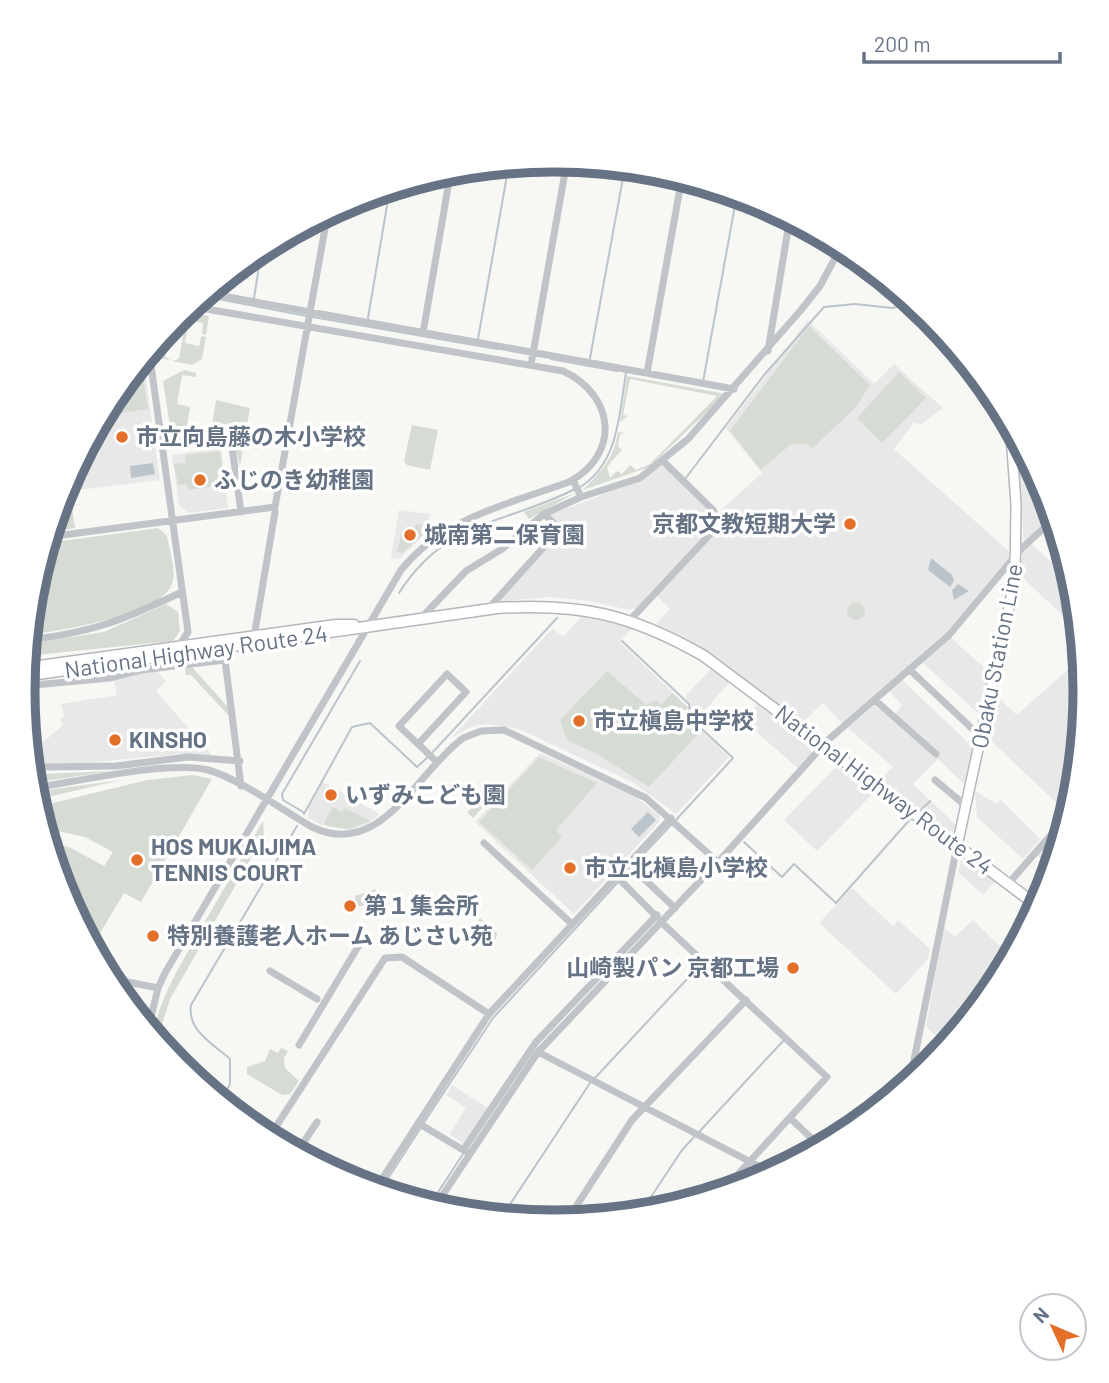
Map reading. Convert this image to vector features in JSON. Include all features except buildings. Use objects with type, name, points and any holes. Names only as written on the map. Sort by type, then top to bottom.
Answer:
[{"type":"highway","name":"National Highway Route 24","points":[[36,674],[337,633],[367,625],[488,609],[565,606],[631,620],[667,634],[704,656],[1029,900]]},
{"type":"highway","name":"National Highway Route 24","points":[[36,667],[339,625],[367,625]]},
{"type":"main road","name":"Obaku Station Line","points":[[957,846],[1010,604],[1016,555],[1011,445]]},
{"type":"street","points":[[533,357],[565,172]]},
{"type":"street","points":[[423,333],[449,183]]},
{"type":"street","points":[[646,373],[680,188]]},
{"type":"street","points":[[254,637],[326,226]]},
{"type":"street","points":[[768,351],[788,228]]},
{"type":"street","points":[[151,1018],[158,988],[367,625],[411,557],[448,528],[578,489],[640,478],[688,439],[768,351],[820,286],[836,256]]},
{"type":"street","points":[[219,295],[310,318],[533,357],[589,362],[734,389]]},
{"type":"street","points":[[205,307],[367,323],[478,342],[533,357],[575,377],[585,383],[602,407],[605,419],[602,444],[578,489],[502,549],[466,572],[422,617]]},
{"type":"street","points":[[151,364],[188,632],[202,645]]},
{"type":"street","points":[[163,444],[226,438],[232,447],[240,512]]},
{"type":"street","points":[[631,620],[713,531],[716,517],[713,510],[663,461]]},
{"type":"street","points":[[60,536],[240,512],[275,510]]},
{"type":"street","points":[[488,609],[560,529],[544,514]]},
{"type":"street","points":[[440,1198],[466,1151],[536,1042],[632,944],[675,908],[823,746],[949,635],[1016,555],[1046,526]]},
{"type":"street","points":[[38,639],[80,634],[106,627],[182,592]]},
{"type":"street","points":[[178,648],[188,632]]},
{"type":"street","points":[[35,685],[110,678],[141,670],[225,660],[240,761],[241,786]]},
{"type":"street","points":[[909,670],[981,737]]},
{"type":"street","points":[[418,744],[466,692],[447,674],[399,726],[418,744],[432,757]]},
{"type":"street","points":[[874,700],[936,754]]},
{"type":"street","points":[[44,786],[174,768],[201,769],[241,786],[327,834],[346,837],[362,834],[375,827],[432,757],[472,734],[504,730],[636,792],[673,820],[718,862]]},
{"type":"street","points":[[46,767],[134,764],[181,757],[240,761]]},
{"type":"street","points":[[134,764],[134,773]]},
{"type":"street","points":[[935,780],[966,806]]},
{"type":"street","points":[[384,1181],[489,1014],[673,820]]},
{"type":"street","points":[[1007,884],[1055,830]]},
{"type":"street","points":[[484,843],[572,924]]},
{"type":"street","points":[[913,1068],[957,846]]},
{"type":"street","points":[[641,876],[675,908]]},
{"type":"street","points":[[619,878],[659,920],[827,1077],[734,1178]]},
{"type":"street","points":[[299,1045],[365,935]]},
{"type":"street","points":[[275,1128],[385,958],[402,957],[489,1014]]},
{"type":"street","points":[[270,971],[317,999]]},
{"type":"street","points":[[124,981],[158,988]]},
{"type":"street","points":[[498,1101],[585,994]]},
{"type":"street","points":[[573,1210],[632,1120],[746,1000]]},
{"type":"street","points":[[538,1052],[761,1167]]},
{"type":"street","points":[[790,1118],[814,1141]]},
{"type":"street","points":[[302,1145],[317,1122]]},
{"type":"street","points":[[421,1125],[466,1151]]},
{"type":"shaded area","points":[[197,315],[209,316],[206,335],[202,334],[203,323],[191,321]]},
{"type":"shaded area","name":"京都文教短期大学","points":[[808,320],[874,384],[894,364],[943,408],[920,425],[914,422],[894,449],[1012,554],[947,631],[842,723],[823,703],[803,722],[690,640],[656,624],[670,609],[657,596],[718,531],[722,516],[719,512],[762,473],[726,428]]},
{"type":"shaded area","points":[[187,325],[185,343],[199,346],[201,336],[206,337],[202,359],[192,365],[172,361],[179,359]]},
{"type":"shaded area","points":[[809,326],[870,385],[856,407],[812,449],[808,444],[791,444],[761,470],[730,431]]},
{"type":"shaded area","points":[[167,346],[165,357],[171,360],[159,358]]},
{"type":"shaded area","points":[[184,370],[196,373],[196,377],[182,375],[177,404],[190,407],[185,438],[172,439],[163,381]]},
{"type":"shaded area","name":"市立向島藤の木小学校","points":[[145,372],[160,480],[76,490],[105,432]]},
{"type":"shaded area","points":[[899,372],[926,398],[882,443],[857,418]]},
{"type":"shaded area","points":[[143,374],[148,409],[116,414]]},
{"type":"shaded area","points":[[627,376],[726,394],[649,467],[583,490],[609,458],[618,432],[625,433],[620,434],[618,446],[622,450],[607,467],[610,478],[617,471],[622,474],[630,465],[636,470],[650,464],[717,396],[630,379],[623,415],[628,416],[620,422]]},
{"type":"shaded area","points":[[216,400],[250,408],[240,466],[233,439],[226,434],[211,431]]},
{"type":"shaded area","points":[[412,425],[438,430],[430,470],[407,465],[404,461]]},
{"type":"shaded area","name":"ふじのき幼稚園","points":[[221,448],[228,508],[188,513],[179,505],[172,455]]},
{"type":"shaded area","points":[[220,451],[222,468],[217,470],[219,486],[188,490],[187,484],[178,485],[174,464],[186,463],[185,455]]},
{"type":"shaded area","points":[[1018,458],[1045,523],[1024,543]]},
{"type":"shaded area","points":[[153,463],[155,474],[131,478],[130,466]]},
{"type":"shaded area","points":[[663,465],[713,515],[711,528],[636,608],[629,610],[590,601],[550,597],[495,602],[563,529],[550,515],[640,480]]},
{"type":"shaded area","points":[[575,493],[529,519],[524,512]]},
{"type":"shaded area","points":[[71,503],[75,528],[61,530]]},
{"type":"shaded area","name":"城南第二保育園","points":[[399,510],[430,514],[425,534],[399,559],[391,558]]},
{"type":"shaded area","points":[[416,524],[427,525],[424,534],[402,553],[397,551],[402,534],[412,536]]},
{"type":"shaded area","points":[[158,528],[167,536],[173,567],[172,584],[164,595],[130,613],[38,633],[45,590],[58,542]]},
{"type":"shaded area","points":[[1031,544],[1059,569],[1070,622],[1021,576],[1022,553]]},
{"type":"shaded area","points":[[931,558],[952,575],[954,581],[950,587],[928,570]]},
{"type":"shaded area","points":[[958,584],[969,591],[954,600],[952,590]]},
{"type":"shaded area","points":[[852,602],[860,602],[865,611],[863,618],[852,620],[847,615],[847,607]]},
{"type":"shaded area","points":[[166,604],[178,612],[180,631],[173,641],[36,655],[37,642],[104,632]]},
{"type":"shaded area","name":"市立槇島中学校","points":[[584,614],[634,626],[620,642],[688,707],[689,719],[729,757],[676,814],[632,782],[519,729],[484,724],[470,727],[450,739],[553,628],[563,637]]},
{"type":"shaded area","points":[[949,636],[990,673],[981,716],[922,662]]},
{"type":"shaded area","points":[[1073,665],[1070,759],[1061,807],[988,738],[996,696],[1017,715]]},
{"type":"shaded area","points":[[185,667],[192,667],[226,705],[230,704],[229,716],[191,675],[186,675]]},
{"type":"shaded area","points":[[712,668],[730,682],[696,720],[685,696]]},
{"type":"shaded area","points":[[156,670],[166,681],[156,691],[212,755],[181,754],[40,767],[37,738],[42,743],[63,725],[60,720],[64,716],[61,704],[117,695],[114,679]]},
{"type":"shaded area","points":[[607,671],[646,705],[656,700],[661,705],[672,693],[687,707],[688,720],[700,732],[649,787],[597,754],[567,740],[560,720]]},
{"type":"shaded area","points":[[901,679],[974,748],[964,784],[938,759],[913,784],[957,826],[956,830],[948,832],[879,781],[893,767],[848,728],[876,704],[895,714],[902,705],[889,691]]},
{"type":"shaded area","points":[[758,702],[809,743],[812,755],[799,769],[746,723]]},
{"type":"shaded area","name":"市立北槇島小学校","points":[[540,753],[633,795],[659,815],[660,821],[574,914],[475,822]]},
{"type":"shaded area","points":[[539,757],[597,783],[556,830],[562,837],[532,870],[479,822]]},
{"type":"shaded area","points":[[839,764],[875,791],[817,851],[784,820]]},
{"type":"shaded area","points":[[111,771],[43,781],[42,774]]},
{"type":"shaded area","name":"HOS MUKAIJIMA TENNIS COURT","points":[[192,775],[212,779],[141,902],[124,893],[98,937],[75,890],[59,845],[69,847],[104,866],[113,852],[85,837],[54,830],[48,804],[147,780]]},
{"type":"shaded area","points":[[121,780],[46,797],[45,790]]},
{"type":"shaded area","name":"いずみこども園","points":[[323,782],[380,814],[366,825],[349,830],[321,825],[308,818],[309,807]]},
{"type":"shaded area","points":[[975,791],[997,804],[1001,800],[1040,839],[1023,859],[977,817]]},
{"type":"shaded area","points":[[486,793],[491,798],[473,818],[467,812]]},
{"type":"shaded area","points":[[333,807],[342,812],[344,808],[371,821],[349,829],[327,826],[324,822]]},
{"type":"shaded area","points":[[648,812],[656,820],[639,837],[631,829]]},
{"type":"shaded area","points":[[263,821],[264,836],[201,945],[199,932]]},
{"type":"shaded area","points":[[1052,839],[1045,861],[1037,855]]},
{"type":"shaded area","points":[[969,860],[996,881],[983,895],[958,872],[961,861]]},
{"type":"shaded area","points":[[852,888],[893,926],[898,920],[930,949],[928,959],[896,994],[819,923]]},
{"type":"shaded area","points":[[376,889],[374,900],[364,906],[357,906],[355,896]]},
{"type":"shaded area","points":[[480,918],[497,933],[496,939],[488,948],[470,931]]},
{"type":"shaded area","points":[[973,920],[1004,950],[967,1008],[940,1040],[926,1026],[944,927],[955,937]]},
{"type":"shaded area","points":[[198,934],[199,949],[170,999],[160,1030],[156,1025],[157,1018],[177,972]]},
{"type":"shaded area","points":[[281,1048],[288,1051],[284,1058],[285,1068],[299,1081],[290,1094],[282,1095],[247,1074],[247,1067],[265,1061],[270,1049],[278,1053]]},
{"type":"shaded area","points":[[452,1085],[491,1110],[464,1144],[449,1134],[466,1108],[446,1095]]},
{"type":"waterway","points":[[478,339],[507,174]]},
{"type":"waterway","points":[[590,358],[623,176]]},
{"type":"waterway","points":[[368,318],[388,200]]},
{"type":"waterway","points":[[703,382],[735,205]]},
{"type":"waterway","points":[[254,298],[259,265]]},
{"type":"waterway","points":[[215,298],[307,316]]},
{"type":"waterway","points":[[685,479],[764,375],[824,307],[855,304],[892,308],[902,306]]},
{"type":"waterway","points":[[313,317],[497,349]]},
{"type":"waterway","points":[[551,359],[617,371]]},
{"type":"waterway","points":[[580,487],[593,477],[610,451],[619,421],[626,373]]},
{"type":"waterway","points":[[399,593],[417,568],[457,537],[575,489]]},
{"type":"waterway","points":[[432,753],[557,618]]},
{"type":"waterway","points":[[622,641],[689,704],[690,718],[733,758],[675,821]]},
{"type":"waterway","points":[[303,812],[283,800],[282,794],[360,661]]},
{"type":"waterway","points":[[304,814],[352,727],[370,723],[417,767],[428,757]]},
{"type":"waterway","points":[[918,813],[930,801]]},
{"type":"waterway","points":[[744,842],[782,877],[794,864],[836,903],[913,816]]},
{"type":"waterway","points":[[622,877],[671,825]]},
{"type":"waterway","points":[[225,1093],[230,1084],[230,1059],[197,1029],[193,1022],[191,1005],[297,826]]},
{"type":"waterway","points":[[423,1124],[493,1018],[618,882]]},
{"type":"waterway","points":[[594,1079],[702,963]]},
{"type":"waterway","points":[[699,1132],[783,1041]]},
{"type":"waterway","points":[[507,1209],[590,1083]]},
{"type":"waterway","points":[[386,1182],[420,1129]]},
{"type":"waterway","points":[[647,1203],[682,1150],[695,1136]]},
{"type":"waterway","points":[[435,1197],[463,1154]]},
{"type":"place","name":"市立向島藤の木小学校","points":[[122,437]]},
{"type":"place","name":"ふじのき幼稚園","points":[[200,480]]},
{"type":"place","name":"京都文教短期大学","points":[[850,524]]},
{"type":"place","name":"城南第二保育園","points":[[410,535]]},
{"type":"place","name":"市立槇島中学校","points":[[579,721]]},
{"type":"place","name":"KINSHO","points":[[115,740]]},
{"type":"place","name":"いずみこども園","points":[[331,795]]},
{"type":"place","name":"HOS MUKAIJIMA TENNIS COURT","points":[[137,860]]},
{"type":"place","name":"市立北槇島小学校","points":[[570,868]]},
{"type":"place","name":"第１集会所","points":[[350,906]]},
{"type":"place","name":"特別養護老人ホーム あじさい苑","points":[[153,936]]},
{"type":"place","name":"山崎製パン 京都工場","points":[[793,968]]}]
